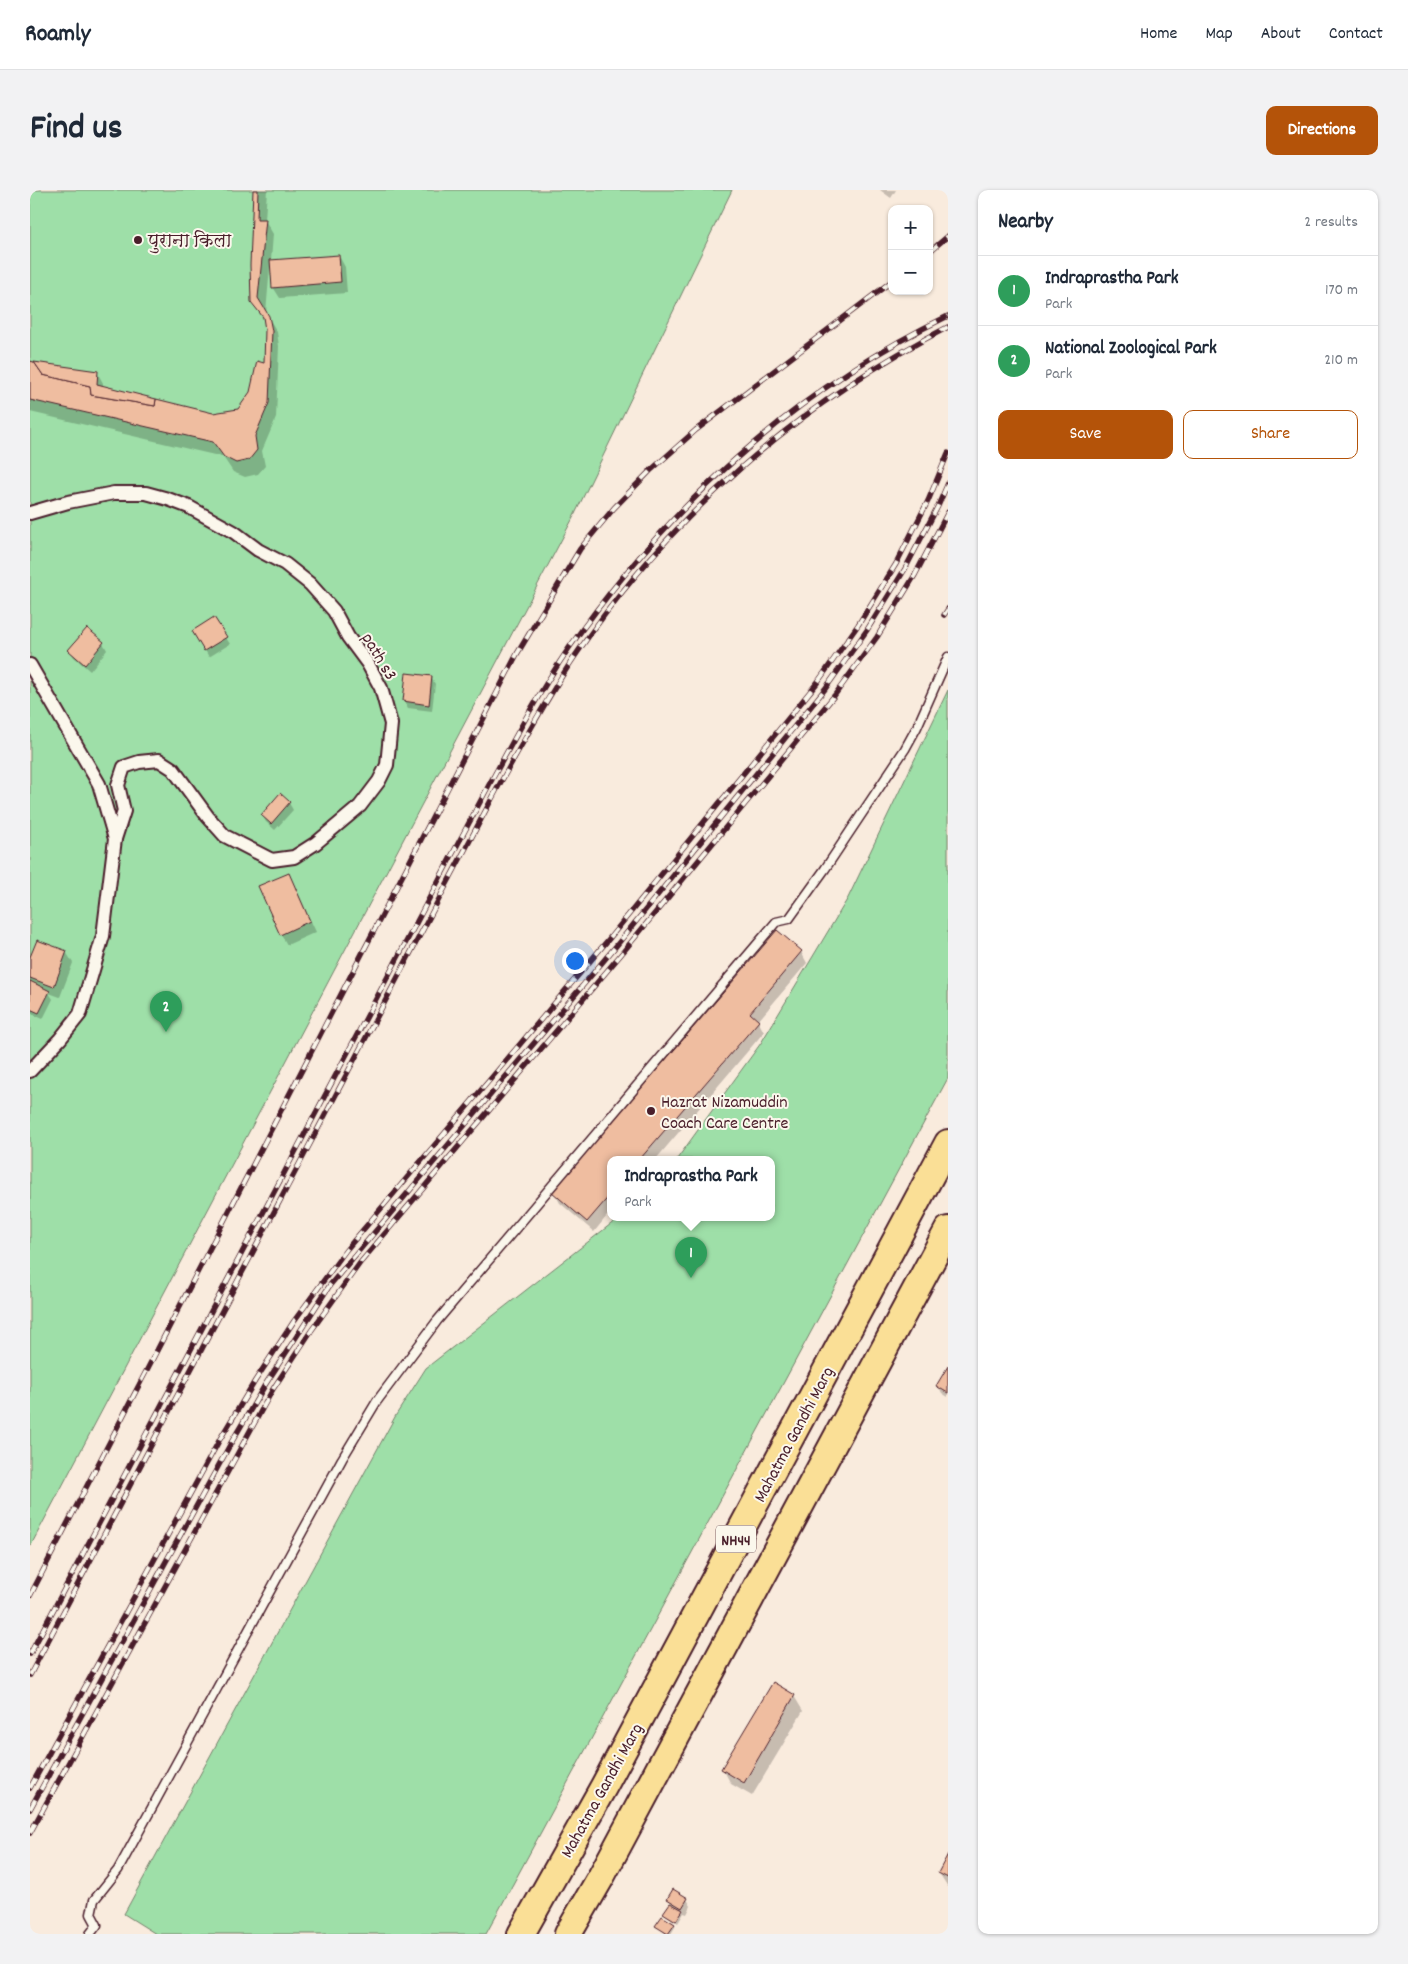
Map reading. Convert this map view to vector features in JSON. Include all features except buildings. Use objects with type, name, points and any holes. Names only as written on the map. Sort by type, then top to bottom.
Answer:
[{"type":"highway","name":"Mahatma Gandhi Marg","points":[[521,1934],[609,1778],[948,1143]]},
{"type":"highway","points":[[568,1934],[601,1878],[948,1230]]},
{"type":"street","name":"path s3","points":[[30,513],[68,502],[114,493],[146,493],[189,507],[234,532],[258,550],[285,564],[310,584],[334,611],[348,637],[377,680],[391,724],[387,765],[379,780],[360,806],[316,843],[294,857],[272,860],[225,836],[208,817],[173,769],[159,760],[139,762],[124,767],[118,785],[124,811],[115,838]]},
{"type":"street","points":[[30,665],[99,784],[115,838],[103,936],[80,1014],[30,1071]]},
{"type":"lane","points":[[90,1934],[97,1925],[91,1914],[94,1900],[118,1870],[342,1459],[377,1401],[437,1321],[502,1246],[546,1190],[776,922],[789,919],[826,869],[905,749],[917,727],[948,657]]},
{"type":"green space","points":[[30,190],[732,190],[574,516],[30,1547]]},
{"type":"green space","points":[[948,690],[948,1078],[486,1934],[156,1934],[124,1914],[396,1415],[426,1368],[615,1221],[775,1221],[775,1156],[679,1156],[761,1043],[848,898]]},
{"type":"railway","points":[[931,250],[948,236]]},
{"type":"railway","points":[[30,1596],[517,654],[580,549],[614,508],[650,471],[696,430],[888,284]]},
{"type":"railway","points":[[30,1654],[489,785],[517,733],[569,648],[647,548],[691,501],[737,458],[786,417],[837,380],[891,346],[948,316]]},
{"type":"railway","points":[[30,1675],[497,789],[564,672],[612,605],[652,557],[695,511],[741,468],[789,428],[840,391],[893,357],[948,327]]},
{"type":"railway","points":[[30,1788],[220,1439],[294,1321],[346,1250],[608,940],[817,683],[858,625],[896,564],[928,501],[948,453]]},
{"type":"railway","points":[[30,1809],[231,1443],[265,1385],[330,1285],[616,946],[825,689],[867,630],[905,569],[948,483]]},
{"type":"railway","points":[[30,1833],[273,1389],[311,1331],[360,1263],[623,952],[834,696],[877,637],[915,575],[948,512]]},
{"type":"railway","points":[[944,615],[948,609]]},
{"type":"place","name":"पुराना किला","points":[[138,240]]},
{"type":"place","name":"National Zoological Park","points":[[166,1032]]},
{"type":"place","name":"Hazrat Nizamuddin Coach Care Centre","points":[[651,1111]]},
{"type":"place","name":"Indraprastha Park","points":[[691,1278]]}]
